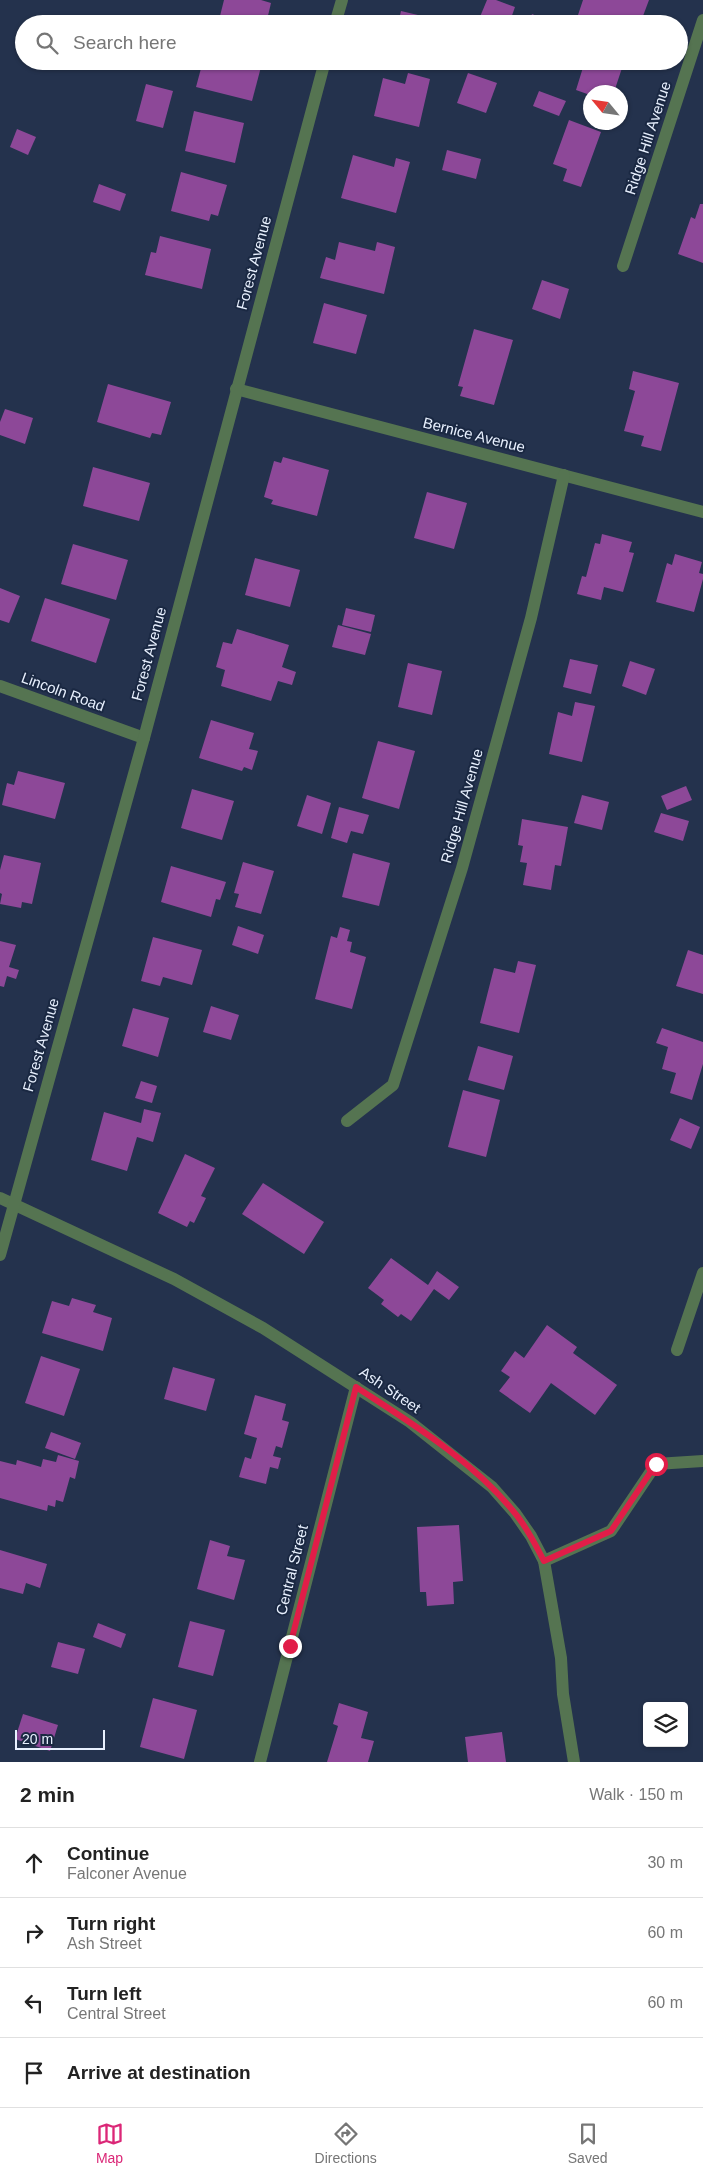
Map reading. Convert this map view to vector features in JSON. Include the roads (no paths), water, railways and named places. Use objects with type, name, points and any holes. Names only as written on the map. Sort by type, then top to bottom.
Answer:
[{"type":"street","points":[[338,15],[342,0]]},
{"type":"street","name":"Ridge Hill Avenue","points":[[688,67],[703,20]]},
{"type":"street","name":"Forest Avenue","points":[[0,1255],[144,738],[323,70]]},
{"type":"street","name":"Ridge Hill Avenue","points":[[624,266],[687,70]]},
{"type":"street","name":"Bernice Avenue","points":[[236,389],[703,512]]},
{"type":"street","name":"Ridge Hill Avenue","points":[[347,1121],[393,1085],[462,868],[531,618],[564,475]]},
{"type":"street","name":"Lincoln Road","points":[[0,686],[144,738]]},
{"type":"street","name":"Ash Street","points":[[0,1198],[216,1301],[263,1328],[410,1422],[492,1487],[515,1513],[531,1536],[544,1561],[561,1658],[563,1694],[574,1762]]},
{"type":"street","points":[[677,1350],[703,1273]]},
{"type":"street","name":"Central Street","points":[[260,1762],[356,1387]]},
{"type":"street","points":[[544,1561],[611,1531],[656,1464],[703,1461]]}]
